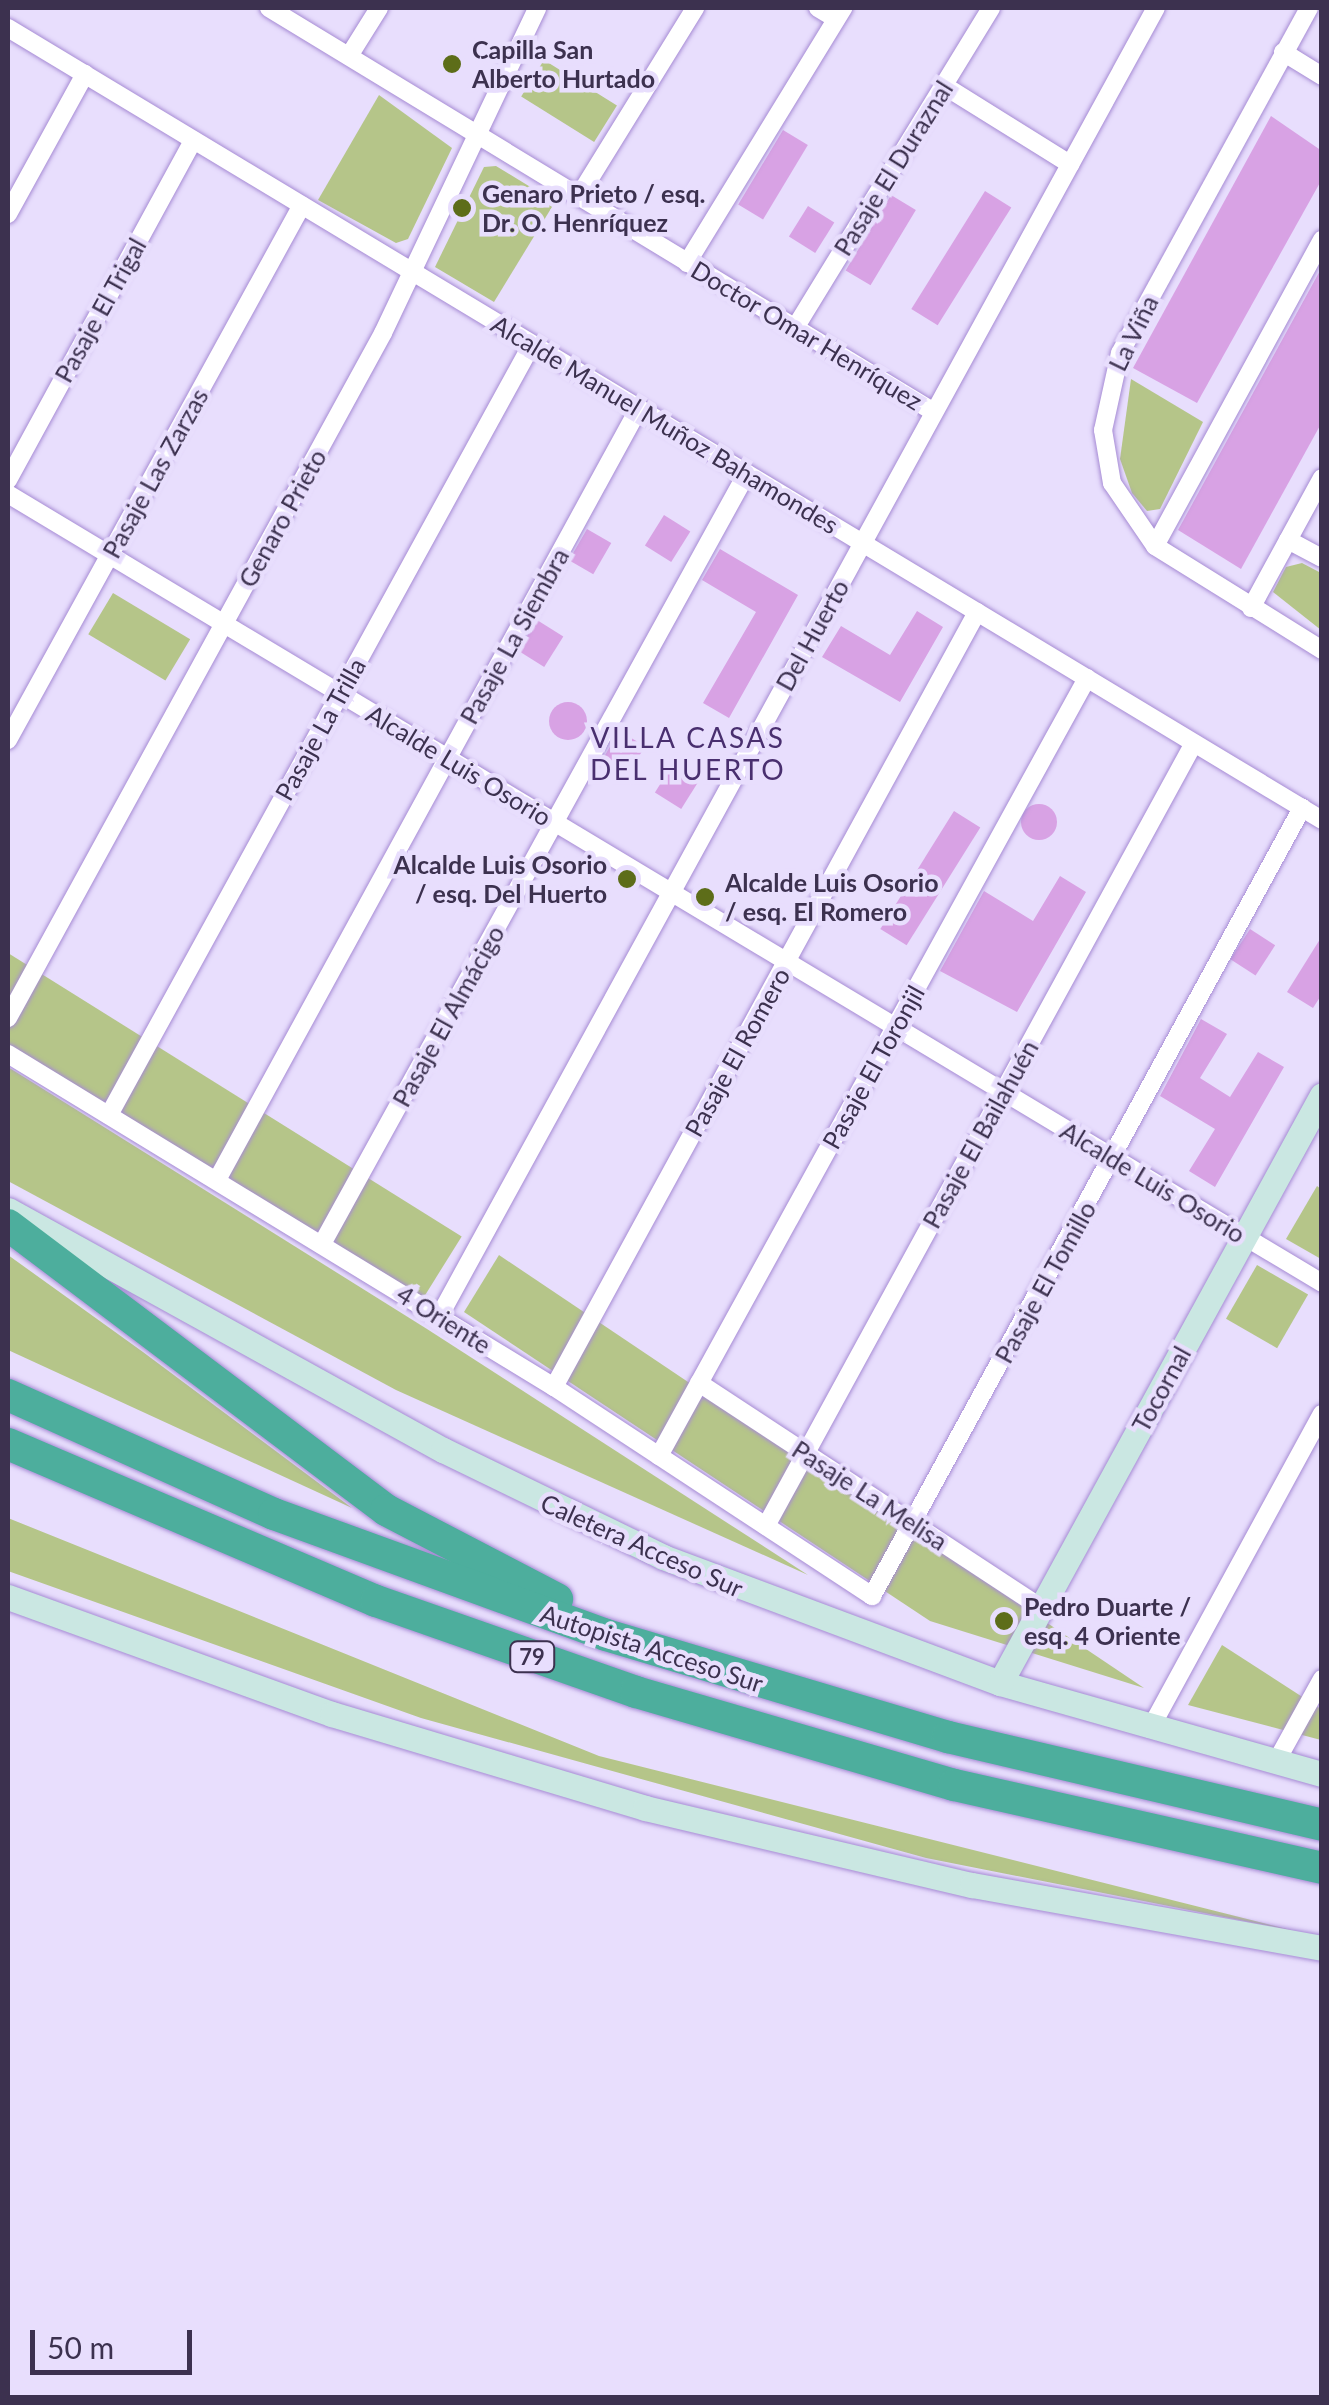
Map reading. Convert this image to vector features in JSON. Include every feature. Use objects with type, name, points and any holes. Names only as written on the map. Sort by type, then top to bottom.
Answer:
[{"type":"highway","points":[[8,1225],[386,1510],[702,1666]]},
{"type":"highway","name":"Autopista Acceso Sur","points":[[8,1395],[274,1514],[702,1666],[1018,1756],[1322,1824]]},
{"type":"highway","name":"Autopista Acceso Sur","points":[[8,1444],[121,1496],[376,1601],[724,1720],[1040,1807],[1322,1868]]},
{"type":"highway","points":[[8,1458],[121,1496]]},
{"type":"main road","name":"Tocornal","points":[[1000,1683],[1322,1095]]},
{"type":"main road","name":"Caletera Acceso Sur","points":[[8,1210],[590,1525],[1000,1683],[1150,1729],[1322,1774]]},
{"type":"main road","points":[[8,1597],[332,1714],[646,1808],[972,1885],[1322,1948]]},
{"type":"street","name":"Doctor Omar Henríquez","points":[[269,8],[934,412]]},
{"type":"street","points":[[349,56],[379,8]]},
{"type":"street","name":"Genaro Prieto","points":[[8,1018],[413,272],[537,8]]},
{"type":"street","points":[[579,196],[695,8]]},
{"type":"street","points":[[688,262],[839,13],[818,8]]},
{"type":"street","name":"Pasaje El Duraznal","points":[[795,328],[991,8]]},
{"type":"street","name":"Del Huerto","points":[[440,1316],[1156,8]]},
{"type":"street","name":"La Viña","points":[[1309,8],[1282,52],[1110,382],[1106,465],[1154,546],[1322,650]]},
{"type":"street","name":"Alcalde Manuel Muñoz Bahamondes","points":[[8,28],[1322,820]]},
{"type":"street","points":[[1282,52],[1322,76]]},
{"type":"street","points":[[8,214],[84,74]]},
{"type":"street","points":[[943,85],[1070,164]]},
{"type":"street","name":"Pasaje El Trigal","points":[[8,480],[193,140]]},
{"type":"street","name":"Pasaje Las Zarzas","points":[[8,740],[302,205]]},
{"type":"street","points":[[1154,546],[1322,240]]},
{"type":"street","name":"Pasaje La Trilla","points":[[109,1115],[532,344]]},
{"type":"street","name":"Pasaje La Siembra","points":[[217,1180],[639,408]]},
{"type":"street","name":"Pasaje El Almácigo","points":[[322,1244],[747,474]]},
{"type":"street","points":[[1251,608],[1322,478]]},
{"type":"street","name":"Alcalde Luis Osorio","points":[[8,494],[1322,1283]]},
{"type":"street","points":[[1288,540],[1322,558]]},
{"type":"street","name":"Pasaje El Romero","points":[[554,1387],[977,612]]},
{"type":"street","name":"Pasaje El Toronjil","points":[[660,1456],[1087,678]]},
{"type":"street","name":"Pasaje El Bailahuén","points":[[766,1526],[1194,743]]},
{"type":"street","name":"Pasaje El Tomillo","points":[[872,1596],[1302,808]]},
{"type":"street","name":"4 Oriente","points":[[8,1054],[554,1387],[872,1596]]},
{"type":"street","name":"Pasaje La Melisa","points":[[700,1382],[1042,1608]]},
{"type":"street","points":[[1150,1729],[1322,1414]]},
{"type":"street","points":[[1276,1762],[1322,1679]]},
{"type":"green space","points":[[544,60],[617,106],[594,142],[521,96]]},
{"type":"green space","points":[[379,95],[452,148],[408,239],[396,243],[318,200]]},
{"type":"green space","points":[[496,166],[555,202],[494,302],[435,267],[484,167]]},
{"type":"green space","points":[[1131,379],[1203,422],[1160,509],[1147,511],[1132,493],[1120,459]]},
{"type":"green space","points":[[1302,563],[1321,573],[1321,630],[1273,592],[1286,567]]},
{"type":"green space","points":[[113,593],[190,639],[165,680],[88,634]]},
{"type":"green space","points":[[8,953],[462,1237],[419,1305],[8,1049]]},
{"type":"green space","points":[[8,1067],[427,1329],[808,1575],[396,1390],[8,1181]]},
{"type":"green space","points":[[1317,1186],[1321,1189],[1321,1259],[1286,1239]]},
{"type":"green space","points":[[8,1255],[143,1352],[352,1508],[8,1350]]},
{"type":"green space","points":[[499,1255],[1144,1688],[930,1621],[464,1312]]},
{"type":"green space","points":[[1257,1265],[1308,1294],[1277,1348],[1226,1319]]},
{"type":"green space","points":[[8,1518],[599,1756],[1295,1931],[926,1858],[421,1718],[8,1571]]},
{"type":"green space","points":[[1222,1645],[1321,1709],[1321,1740],[1188,1705]]},
{"type":"building","points":[[1271,116],[1322,151],[1322,179],[1197,403],[1133,368]]},
{"type":"building","points":[[783,130],[808,145],[763,220],[738,205]]},
{"type":"building","points":[[985,191],[1011,207],[938,325],[911,309]]},
{"type":"building","points":[[891,195],[916,210],[871,285],[846,270]]},
{"type":"building","points":[[808,206],[834,222],[815,253],[789,237]]},
{"type":"building","points":[[1322,267],[1322,422],[1241,569],[1178,530]]},
{"type":"building","points":[[664,515],[690,531],[671,562],[645,546]]},
{"type":"building","points":[[587,529],[611,543],[593,574],[569,560]]},
{"type":"building","points":[[720,549],[798,595],[729,718],[703,703],[756,612],[702,580]]},
{"type":"building","points":[[917,611],[943,627],[900,702],[822,657],[841,626],[890,655]]},
{"type":"building","points":[[537,620],[563,636],[544,667],[518,651]]},
{"type":"building","points":[[568,702],[581,708],[587,721],[581,734],[568,740],[555,734],[549,721],[555,708]]},
{"type":"building","points":[[619,731],[645,746],[627,776],[602,761]]},
{"type":"building","points":[[674,762],[700,778],[681,809],[655,793]]},
{"type":"building","points":[[1039,804],[1052,809],[1057,822],[1052,835],[1039,840],[1026,835],[1021,822],[1026,809]]},
{"type":"building","points":[[954,811],[980,827],[907,945],[880,929]]},
{"type":"building","points":[[1060,876],[1086,892],[1017,1012],[940,971],[984,891],[1033,921]]},
{"type":"building","points":[[1250,929],[1275,945],[1256,976],[1230,959]]},
{"type":"building","points":[[1322,936],[1322,994],[1313,1008],[1287,992]]},
{"type":"building","points":[[1201,1019],[1227,1034],[1200,1078],[1230,1097],[1258,1052],[1284,1067],[1215,1187],[1189,1171],[1215,1129],[1160,1096]]},
{"type":"place","name":"Capilla San Alberto Hurtado","points":[[452,64]]},
{"type":"place","name":"Genaro Prieto / esq. Dr. O. Henríquez","points":[[462,208]]},
{"type":"place","name":"Alcalde Luis Osorio / esq. Del Huerto","points":[[627,879]]},
{"type":"place","name":"Alcalde Luis Osorio / esq. El Romero","points":[[705,897]]},
{"type":"place","name":"Pedro Duarte / esq. 4 Oriente","points":[[1004,1621]]},
{"type":"district","name":"VILLA CASAS DEL HUERTO","points":[[688,753]]}]
